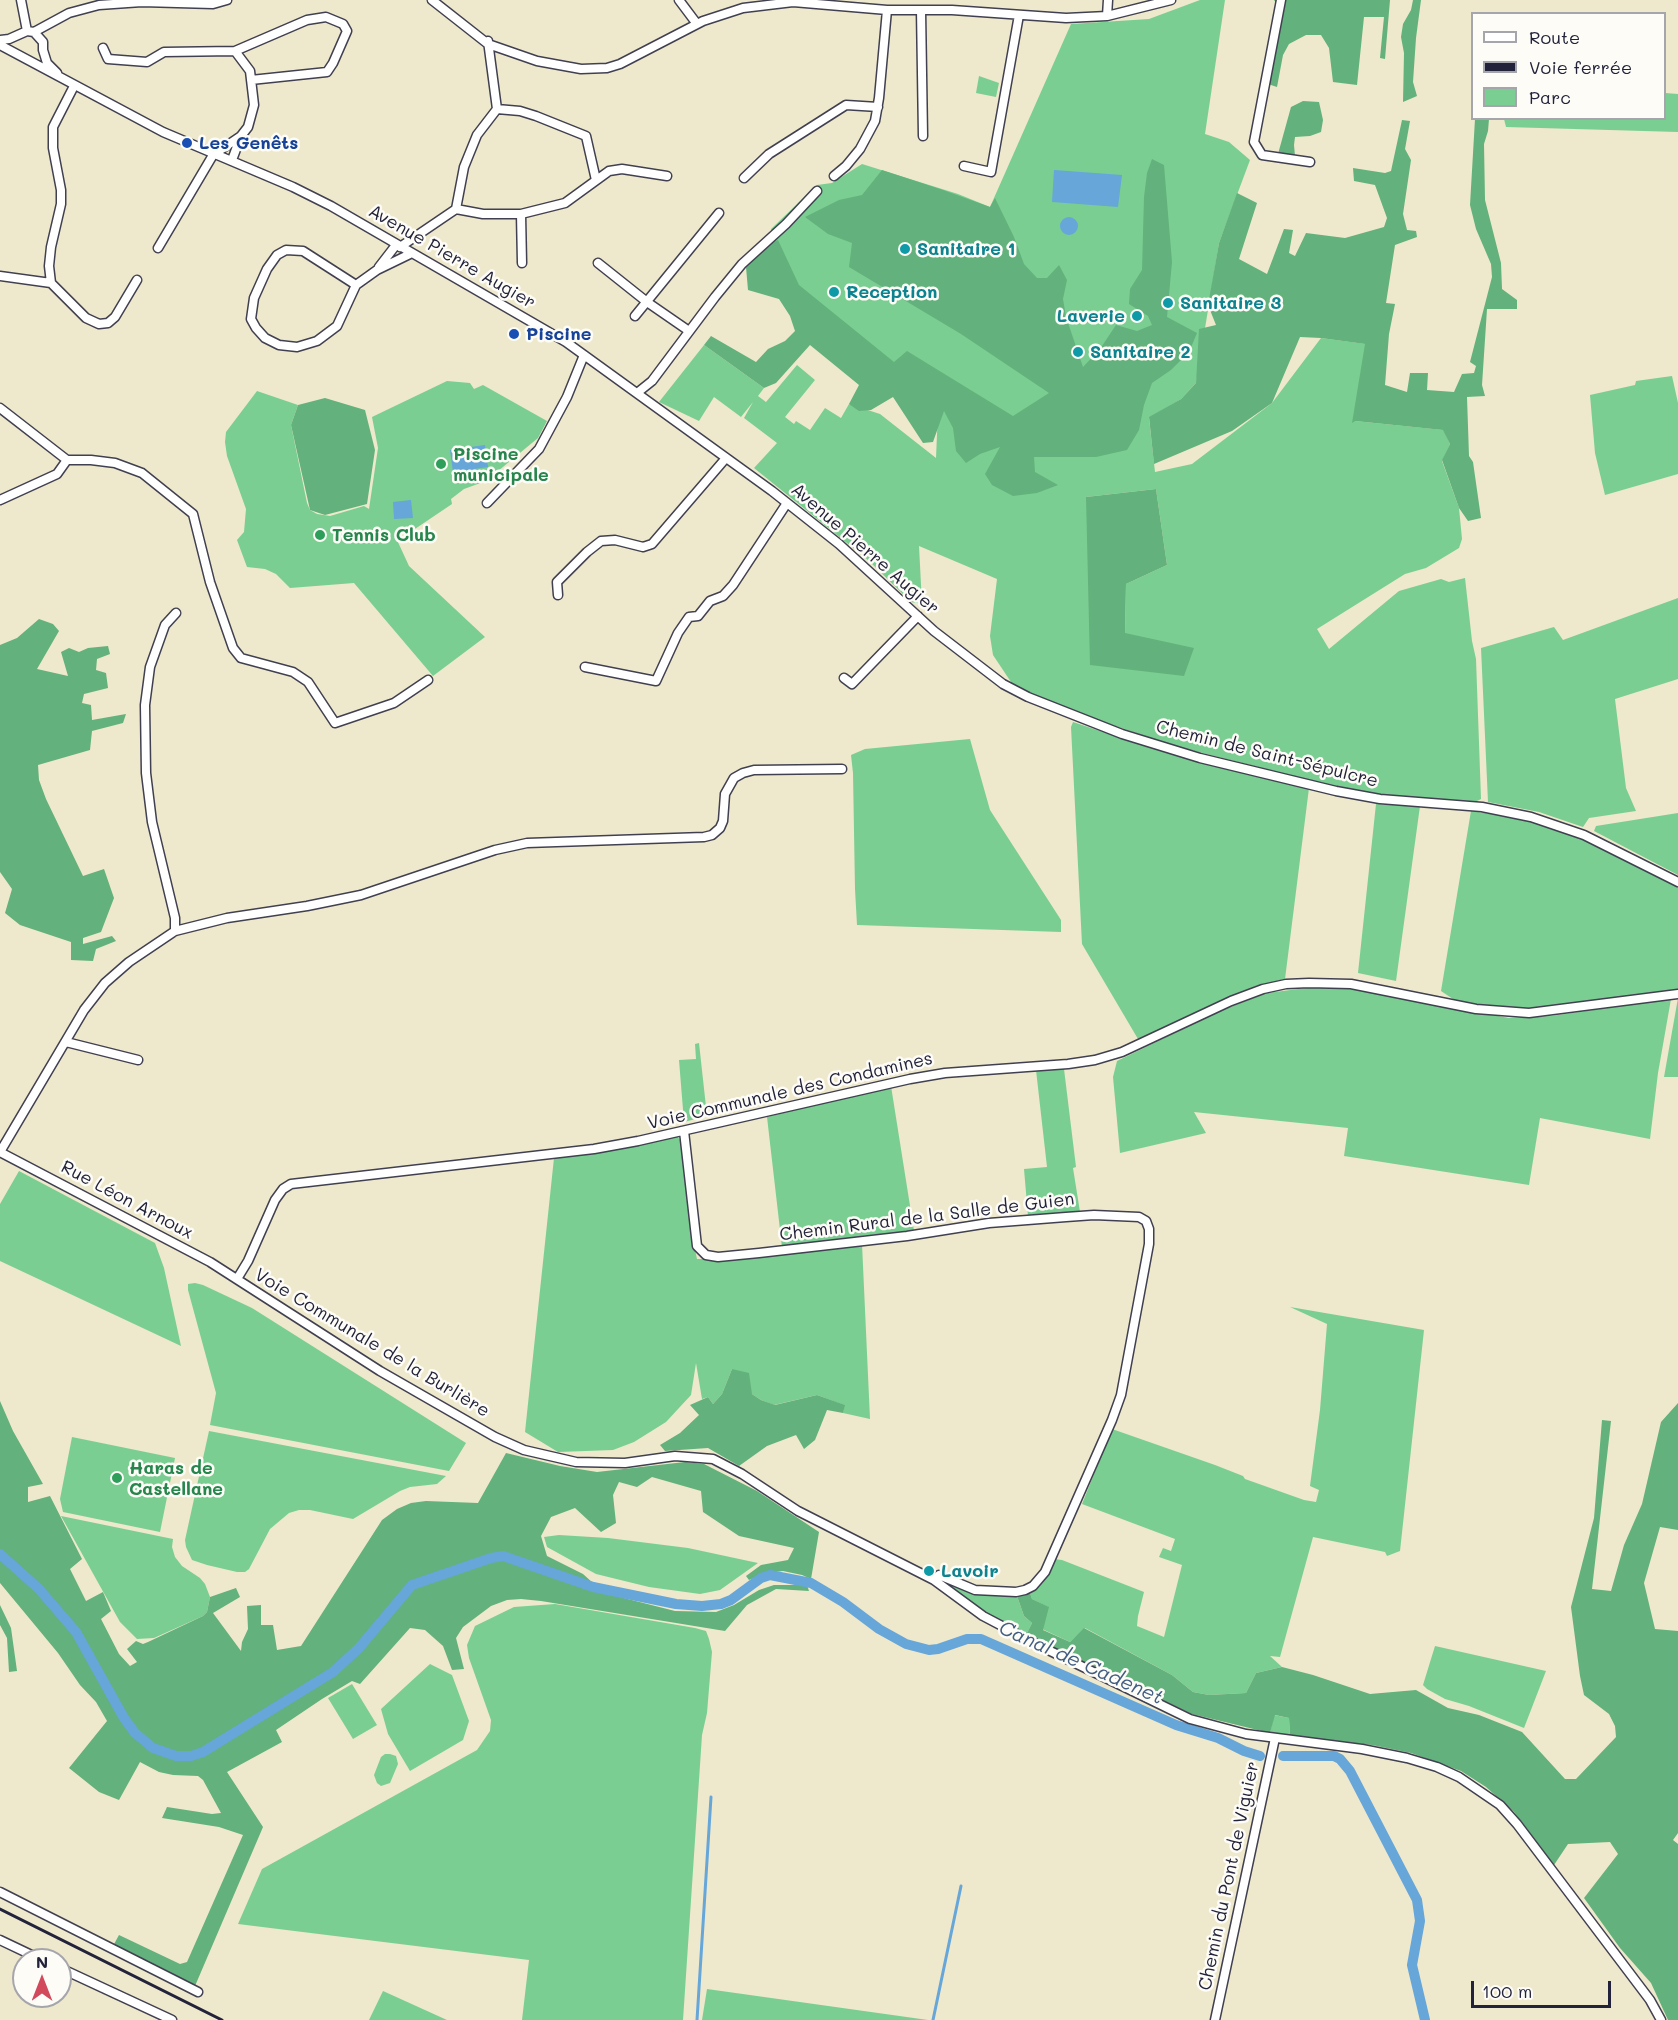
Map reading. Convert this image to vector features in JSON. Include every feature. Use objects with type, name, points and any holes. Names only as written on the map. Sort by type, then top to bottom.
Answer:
[{"type":"street","points":[[21,0],[27,33],[43,46],[47,63],[61,78]]},
{"type":"street","points":[[0,42],[27,33],[69,13],[99,5],[131,1],[213,4],[227,0]]},
{"type":"street","points":[[432,0],[488,41],[537,61],[581,69],[607,68],[620,64],[697,24],[743,8],[793,2],[864,3],[887,10],[952,10],[1066,18],[1107,16],[1171,0]]},
{"type":"street","points":[[679,0],[697,24]]},
{"type":"street","points":[[952,0],[952,10]]},
{"type":"street","points":[[1107,16],[1108,0]]},
{"type":"street","points":[[1281,0],[1254,142],[1262,155],[1310,162]]},
{"type":"street","points":[[834,176],[860,149],[875,120],[887,10]]},
{"type":"street","points":[[921,10],[923,136]]},
{"type":"street","points":[[964,166],[991,172],[1019,15]]},
{"type":"street","points":[[103,48],[108,58],[147,62],[164,52],[235,51],[307,20],[326,17],[343,24],[347,31],[327,72],[251,80]]},
{"type":"street","points":[[0,42],[22,58],[36,58],[56,20]]},
{"type":"street","points":[[22,58],[14,44],[27,33]]},
{"type":"street","points":[[456,209],[464,167],[477,135],[497,109],[488,41]]},
{"type":"street","points":[[232,160],[241,136],[248,127],[254,105],[250,71],[235,51]]},
{"type":"street","name":"Avenue Pierre Augier","points":[[22,58],[163,132],[213,155],[232,160],[331,206],[410,254],[527,319],[584,355],[787,503],[839,544],[918,616],[962,652]]},
{"type":"street","points":[[51,283],[51,247],[62,190],[53,148],[53,127],[74,86]]},
{"type":"street","points":[[744,178],[769,154],[846,105],[878,107]]},
{"type":"street","points":[[497,109],[520,111],[586,136],[596,180]]},
{"type":"street","points":[[158,248],[213,155],[241,136]]},
{"type":"street","points":[[377,270],[398,246],[456,209],[483,214],[521,214],[565,203],[609,171],[622,169],[667,176]]},
{"type":"street","points":[[637,393],[652,381],[742,264],[786,224],[817,191]]},
{"type":"street","points":[[635,316],[719,213]]},
{"type":"street","points":[[521,214],[522,263]]},
{"type":"street","points":[[356,285],[303,251],[286,250],[277,255],[267,269],[254,298],[251,319],[265,338],[279,345],[297,347],[317,341],[337,326],[356,285],[377,270],[410,254]]},
{"type":"street","points":[[598,263],[689,332]]},
{"type":"street","points":[[0,276],[51,283],[86,318],[99,324],[108,323],[115,317],[137,280]]},
{"type":"street","points":[[487,503],[539,449],[567,397],[584,355]]},
{"type":"street","points":[[0,408],[67,460],[115,463],[142,473],[193,514],[210,582],[233,648],[242,658],[293,672],[308,682],[335,723],[394,703],[428,680]]},
{"type":"street","points":[[558,595],[557,582],[601,541],[615,540],[643,547],[652,544],[726,458]]},
{"type":"street","points":[[0,500],[57,474],[67,460]]},
{"type":"street","points":[[585,667],[656,681],[678,633],[689,617],[698,616],[710,601],[723,596],[733,585],[787,503]]},
{"type":"street","points":[[175,931],[175,918],[152,822],[146,772],[145,705],[150,667],[165,625],[176,613]]},
{"type":"street","points":[[844,678],[852,684],[918,616]]},
{"type":"street","name":"Chemin de Saint-Sépulcre","points":[[962,652],[1003,684],[1028,697],[1122,734],[1200,758],[1336,791],[1380,799],[1482,807],[1531,817],[1584,835],[1678,882]]},
{"type":"street","points":[[0,1152],[84,1010],[105,983],[129,962],[175,931],[227,918],[361,895],[473,857],[527,843],[704,837],[720,828],[723,821],[724,794],[734,778],[743,773],[754,770],[842,769]]},
{"type":"street","name":"Voie Communale des Condamines","points":[[237,1280],[275,1200],[283,1189],[291,1184],[594,1149],[684,1131],[910,1079],[945,1073],[1068,1064],[1095,1059],[1122,1052],[1231,1000],[1286,984],[1309,982],[1351,984],[1476,1009],[1529,1013],[1678,994]]},
{"type":"street","points":[[66,1042],[138,1060]]},
{"type":"street","name":"Chemin Rural de la Salle de Guien","points":[[684,1131],[698,1246],[706,1255],[718,1257],[759,1253],[907,1236],[989,1223],[1066,1217],[1094,1215],[1139,1217],[1146,1221],[1149,1229],[1149,1244],[1121,1395],[1045,1572],[1033,1586],[1016,1592],[975,1590],[939,1575],[934,1580]]},
{"type":"street","name":"Rue Léon Arnoux","points":[[0,1152],[179,1246],[237,1280]]},
{"type":"street","name":"Voie Communale de la Burlière","points":[[237,1280],[380,1371],[495,1437],[524,1450],[576,1462],[625,1463],[675,1456],[713,1459],[742,1474],[798,1511],[934,1580],[983,1616],[1040,1647],[1190,1719],[1246,1734],[1362,1749],[1407,1758],[1437,1767],[1459,1777],[1500,1805],[1517,1824],[1650,2000],[1661,2020]]},
{"type":"street","name":"Chemin du Pont de Viguier","points":[[1215,2020],[1275,1738]]},
{"type":"street","points":[[0,1892],[198,1992]]},
{"type":"street","points":[[0,1940],[17,1948]]},
{"type":"street","points":[[72,1974],[172,2020]]},
{"type":"green space","points":[[1200,0],[1225,0],[1205,134],[1229,142],[1250,160],[1219,243],[1196,383],[1181,399],[1149,418],[1155,472],[1192,464],[1272,403],[1321,338],[1366,344],[1355,421],[1444,430],[1450,444],[1442,461],[1459,508],[1462,539],[1459,548],[1426,568],[1405,574],[1317,629],[1329,649],[1399,591],[1441,579],[1449,582],[1465,578],[1476,659],[1481,799],[1475,802],[1378,795],[1333,786],[1175,746],[1077,713],[1013,685],[993,655],[990,636],[997,579],[919,546],[922,604],[911,602],[868,560],[754,468],[777,443],[744,418],[753,402],[741,417],[714,397],[699,421],[659,402],[704,345],[764,388],[758,396],[766,402],[797,365],[815,380],[785,417],[794,424],[796,421],[810,430],[825,408],[841,418],[849,404],[880,414],[936,458],[938,411],[790,280],[775,250],[771,229],[817,185],[832,183],[862,164],[958,194],[990,207],[1071,24],[1149,19]],"holes":[[[1156,489],[1167,565],[1126,584],[1125,633],[1086,497]]]},
{"type":"green space","points":[[1274,0],[1390,0],[1385,59],[1380,58],[1384,17],[1364,17],[1357,85],[1333,82],[1329,48],[1321,35],[1306,35],[1289,44],[1283,55],[1277,87],[1268,84],[1282,11]]},
{"type":"green space","points":[[1413,0],[1421,0],[1413,82],[1417,96],[1403,102],[1404,53],[1401,37],[1403,24],[1411,10]]},
{"type":"green space","points":[[979,76],[999,83],[996,97],[976,93]]},
{"type":"green space","points":[[1666,93],[1678,94],[1678,132],[1506,127],[1504,120],[1666,120]]},
{"type":"green space","points":[[1303,101],[1319,102],[1323,120],[1321,132],[1310,136],[1295,137],[1295,156],[1278,154],[1291,107]]},
{"type":"green space","points":[[1402,120],[1410,121],[1405,149],[1411,160],[1403,214],[1407,230],[1416,231],[1417,237],[1395,245],[1386,303],[1395,304],[1389,334],[1385,385],[1407,392],[1410,373],[1428,373],[1427,390],[1454,392],[1462,374],[1474,373],[1476,366],[1470,362],[1492,277],[1491,264],[1476,229],[1470,205],[1475,120],[1489,120],[1484,144],[1485,200],[1501,263],[1502,289],[1517,300],[1517,309],[1487,309],[1482,385],[1485,396],[1467,397],[1469,456],[1473,462],[1481,518],[1468,521],[1459,508],[1442,460],[1450,444],[1443,430],[1355,421],[1352,423],[1365,344],[1300,337],[1272,403],[1232,431],[1154,464],[1149,417],[1181,399],[1196,383],[1199,329],[1216,325],[1208,305],[1219,243],[1237,193],[1257,203],[1239,259],[1267,274],[1284,229],[1293,230],[1289,253],[1295,256],[1306,233],[1345,238],[1384,227],[1387,218],[1375,185],[1354,181],[1353,168],[1385,173],[1391,171]]},
{"type":"green space","points":[[1152,159],[1164,165],[1172,262],[1167,317],[1197,333],[1189,352],[1171,370],[1152,383],[1144,405],[1139,430],[1127,450],[1096,457],[1034,457],[1035,472],[1058,485],[1037,493],[1013,496],[992,485],[985,474],[1000,447],[980,454],[966,463],[956,451],[953,428],[944,411],[933,442],[923,443],[893,397],[871,410],[859,411],[849,404],[859,385],[810,345],[776,383],[764,388],[704,345],[711,336],[756,362],[768,349],[785,341],[795,331],[790,316],[779,299],[748,290],[746,267],[766,246],[778,240],[799,285],[894,362],[907,351],[1013,416],[1049,393],[961,334],[849,267],[852,243],[828,234],[805,217],[839,200],[862,195],[882,170],[990,207],[995,198],[1024,264],[1037,278],[1047,278],[1059,265],[1067,280],[1063,299],[1066,317],[1083,367],[1100,349],[1116,325],[1137,331],[1152,325],[1148,316],[1129,304],[1130,289],[1142,270],[1144,197],[1147,173]]},
{"type":"green space","points":[[1672,376],[1678,403],[1678,474],[1605,495],[1595,453],[1590,395],[1635,385],[1636,381]]},
{"type":"green space","points":[[447,381],[470,383],[474,389],[483,385],[547,421],[538,438],[486,481],[464,489],[451,499],[452,504],[406,535],[401,529],[397,540],[409,566],[485,637],[433,676],[354,583],[290,588],[276,574],[265,569],[247,567],[237,540],[244,532],[246,509],[227,456],[225,442],[226,432],[257,391],[298,405],[291,425],[310,510],[317,514],[330,516],[364,506],[369,509],[378,448],[372,417]]},
{"type":"green space","points":[[325,398],[365,410],[375,450],[367,504],[325,515],[310,510],[291,425],[298,405]]},
{"type":"green space","points":[[1156,489],[1167,565],[1126,584],[1125,633],[1194,648],[1184,676],[1090,665],[1086,497]]},
{"type":"green space","points":[[1678,598],[1678,679],[1615,699],[1626,788],[1636,811],[1589,818],[1583,827],[1539,812],[1488,802],[1481,648],[1554,627],[1563,640]]},
{"type":"green space","points":[[39,619],[53,624],[59,631],[37,669],[68,676],[61,652],[69,648],[79,652],[88,648],[108,646],[110,654],[97,659],[96,670],[106,673],[108,688],[84,694],[82,703],[91,705],[92,720],[126,714],[123,723],[92,731],[90,750],[38,765],[39,780],[46,799],[83,876],[104,869],[114,898],[101,932],[83,938],[83,944],[112,936],[116,941],[96,949],[93,961],[71,960],[71,942],[20,925],[5,913],[12,889],[0,872],[0,645],[17,638]]},
{"type":"green space","points":[[1073,722],[1145,746],[1309,788],[1285,979],[1256,986],[1138,1039],[1082,944],[1071,727]]},
{"type":"green space","points":[[970,739],[990,810],[1061,920],[1061,932],[857,925],[851,755],[865,749]]},
{"type":"green space","points":[[1376,804],[1420,806],[1396,981],[1358,973]]},
{"type":"green space","points":[[1471,811],[1545,825],[1582,839],[1678,887],[1678,989],[1537,1008],[1513,1009],[1456,1001],[1441,991]]},
{"type":"green space","points":[[1678,813],[1678,875],[1594,831],[1596,826]]},
{"type":"green space","points":[[1314,987],[1354,989],[1509,1018],[1551,1016],[1671,999],[1658,1073],[1650,1139],[1540,1118],[1529,1185],[1344,1156],[1348,1128],[1194,1112],[1206,1133],[1120,1153],[1113,1077],[1117,1061],[1220,1011],[1267,993]]},
{"type":"green space","points":[[1678,998],[1678,1077],[1664,1077]]},
{"type":"green space","points":[[699,1043],[707,1116],[684,1122],[679,1060],[696,1059],[695,1044]]},
{"type":"green space","points":[[1064,1069],[1076,1167],[1073,1168],[1080,1212],[1028,1216],[1024,1169],[1047,1167],[1036,1070]]},
{"type":"green space","points":[[891,1086],[914,1231],[782,1247],[767,1117]]},
{"type":"green space","points":[[677,1136],[681,1141],[697,1259],[718,1259],[862,1244],[870,1419],[843,1413],[844,1405],[817,1395],[774,1405],[752,1394],[732,1369],[722,1394],[713,1404],[708,1397],[702,1399],[696,1363],[691,1395],[666,1422],[634,1442],[613,1450],[558,1452],[525,1432],[554,1158],[597,1153]]},
{"type":"green space","points":[[19,1171],[155,1243],[164,1268],[181,1346],[0,1261],[0,1204]]},
{"type":"green space","points":[[195,1283],[252,1308],[466,1443],[449,1471],[210,1425],[216,1393],[188,1290],[188,1284]]},
{"type":"green space","points":[[1290,1307],[1424,1330],[1400,1551],[1387,1556],[1385,1552],[1313,1537],[1280,1657],[1270,1656],[1282,1667],[1256,1673],[1246,1693],[1209,1695],[1193,1692],[1172,1675],[1085,1628],[1070,1642],[1042,1629],[1048,1607],[1032,1599],[1030,1593],[1047,1576],[1054,1559],[1062,1560],[1144,1592],[1137,1626],[1164,1637],[1182,1565],[1159,1557],[1163,1548],[1171,1551],[1175,1539],[1082,1504],[1112,1429],[1215,1465],[1243,1476],[1245,1479],[1316,1502],[1319,1490],[1310,1486],[1320,1410],[1327,1324]]},
{"type":"green space","points":[[732,1369],[749,1373],[752,1394],[761,1400],[775,1405],[817,1395],[845,1405],[843,1413],[827,1410],[815,1440],[804,1449],[796,1435],[767,1446],[739,1466],[708,1448],[665,1451],[660,1445],[680,1433],[699,1415],[690,1405],[708,1397],[713,1404],[722,1394]]},
{"type":"green space","points":[[0,1401],[13,1431],[43,1484],[28,1487],[28,1502],[50,1496],[82,1559],[70,1569],[86,1601],[103,1592],[111,1611],[101,1619],[119,1654],[130,1666],[137,1662],[127,1649],[136,1641],[143,1644],[203,1616],[207,1612],[210,1597],[236,1588],[240,1597],[213,1613],[241,1651],[248,1629],[247,1606],[261,1605],[261,1625],[273,1625],[277,1650],[301,1646],[382,1520],[397,1509],[411,1503],[426,1501],[478,1503],[506,1453],[597,1472],[685,1462],[704,1464],[757,1491],[819,1532],[811,1579],[783,1571],[765,1573],[749,1580],[746,1576],[761,1565],[788,1560],[794,1548],[739,1536],[703,1512],[701,1491],[652,1477],[637,1487],[619,1482],[613,1495],[616,1523],[601,1532],[575,1508],[551,1517],[541,1536],[547,1556],[583,1574],[604,1593],[675,1611],[716,1612],[774,1585],[807,1585],[809,1591],[776,1589],[747,1605],[725,1631],[541,1601],[507,1600],[491,1606],[463,1627],[456,1638],[464,1669],[452,1670],[443,1646],[425,1630],[410,1628],[360,1684],[352,1681],[322,1699],[276,1730],[282,1742],[227,1772],[263,1827],[195,1986],[113,1946],[119,1935],[180,1964],[187,1962],[243,1835],[219,1827],[162,1818],[167,1807],[212,1814],[221,1813],[203,1780],[198,1776],[159,1772],[140,1762],[119,1800],[99,1792],[69,1768],[107,1721],[96,1702],[0,1583]]},
{"type":"green space","points":[[1678,1403],[1678,1530],[1660,1527],[1644,1583],[1655,1629],[1678,1631],[1678,1833],[1673,1840],[1678,1844],[1678,2020],[1668,2020],[1651,1983],[1620,1948],[1584,1898],[1618,1854],[1610,1842],[1568,1844],[1554,1865],[1514,1812],[1486,1787],[1461,1771],[1411,1753],[1372,1745],[1290,1736],[1289,1718],[1275,1715],[1270,1733],[1192,1714],[1026,1635],[1032,1623],[1024,1616],[1017,1596],[1030,1593],[1032,1599],[1049,1607],[1043,1630],[1070,1642],[1084,1628],[1172,1675],[1193,1692],[1209,1695],[1246,1693],[1256,1673],[1282,1667],[1370,1694],[1416,1690],[1448,1708],[1479,1715],[1522,1732],[1565,1779],[1576,1779],[1616,1737],[1615,1726],[1609,1714],[1584,1695],[1571,1607],[1594,1518],[1602,1420],[1611,1421],[1592,1589],[1611,1591],[1624,1545],[1642,1504],[1661,1422]]},
{"type":"green space","points":[[209,1431],[446,1476],[437,1484],[410,1487],[400,1491],[353,1519],[310,1510],[289,1513],[270,1529],[249,1569],[245,1572],[237,1572],[192,1560],[186,1547],[185,1540]]},
{"type":"green space","points":[[72,1437],[175,1458],[160,1532],[63,1512],[60,1499]]},
{"type":"green space","points":[[61,1516],[173,1539],[172,1547],[175,1557],[182,1566],[205,1584],[210,1597],[207,1612],[203,1616],[154,1638],[137,1639],[120,1622]]},
{"type":"green space","points":[[559,1535],[608,1538],[688,1548],[758,1563],[720,1590],[700,1594],[649,1587],[596,1574],[547,1547],[544,1537]]},
{"type":"green space","points":[[945,1582],[982,1594],[1017,1596],[1024,1616],[1032,1623],[1026,1635],[987,1614]]},
{"type":"green space","points":[[555,1604],[695,1628],[706,1631],[709,1639],[712,1652],[707,1713],[702,1735],[683,2020],[522,2020],[529,1960],[238,1924],[262,1869],[477,1750],[490,1731],[491,1720],[469,1658],[467,1645],[475,1626],[514,1607]]},
{"type":"green space","points":[[0,1605],[11,1628],[17,1671],[9,1672],[7,1638],[0,1625]]},
{"type":"green space","points":[[1435,1646],[1546,1671],[1524,1728],[1445,1699],[1427,1689],[1423,1685]]},
{"type":"green space","points":[[430,1664],[452,1675],[469,1721],[463,1740],[410,1771],[388,1734],[381,1709]]},
{"type":"green space","points":[[352,1684],[377,1725],[353,1739],[328,1698]]},
{"type":"green space","points":[[1274,1715],[1289,1718],[1290,1736],[1270,1733]]},
{"type":"green space","points":[[385,1754],[396,1756],[398,1764],[390,1783],[381,1786],[374,1775],[381,1757]]},
{"type":"green space","points":[[707,1989],[928,2020],[702,2020]]},
{"type":"green space","points":[[383,1991],[447,2020],[369,2020]]},
{"type":"water","points":[[1054,170],[1122,175],[1118,207],[1052,202]]},
{"type":"water","points":[[1069,217],[1075,220],[1078,226],[1075,232],[1069,235],[1063,232],[1060,226],[1063,220]]},
{"type":"water","points":[[485,445],[488,467],[453,472],[450,450]]},
{"type":"water","points":[[411,500],[413,518],[394,519],[393,502]]},
{"type":"waterway","name":"Canal de Cadenet","points":[[0,1554],[39,1589],[76,1632],[124,1718],[135,1733],[153,1748],[176,1756],[191,1756],[203,1752],[333,1672],[359,1648],[412,1585],[503,1556],[593,1587],[676,1604],[702,1606],[721,1604],[731,1600],[761,1578],[770,1575],[811,1583],[843,1602],[879,1629],[906,1644],[929,1650],[967,1639],[981,1639],[1176,1725],[1218,1738],[1260,1756]]},
{"type":"waterway","name":"Canal de Cadenet","points":[[1283,1756],[1334,1756],[1340,1759],[1350,1771],[1417,1900],[1420,1921],[1412,1965],[1425,2020]]},
{"type":"waterway","points":[[697,2020],[711,1797]]},
{"type":"waterway","points":[[933,2020],[961,1886]]},
{"type":"railway","points":[[0,1909],[222,2020]]},
{"type":"place","name":"Les Genêts","points":[[187,143]]},
{"type":"place","name":"Sanitaire 1","points":[[905,249]]},
{"type":"place","name":"Reception","points":[[834,292]]},
{"type":"place","name":"Sanitaire 3","points":[[1168,303]]},
{"type":"place","name":"Laverie","points":[[1137,316]]},
{"type":"place","name":"Piscine","points":[[514,334]]},
{"type":"place","name":"Sanitaire 2","points":[[1078,352]]},
{"type":"place","name":"Piscine municipale","points":[[441,464]]},
{"type":"place","name":"Tennis Club","points":[[320,535]]},
{"type":"place","name":"Haras de Castellane","points":[[117,1478]]},
{"type":"place","name":"Lavoir","points":[[929,1571]]}]
